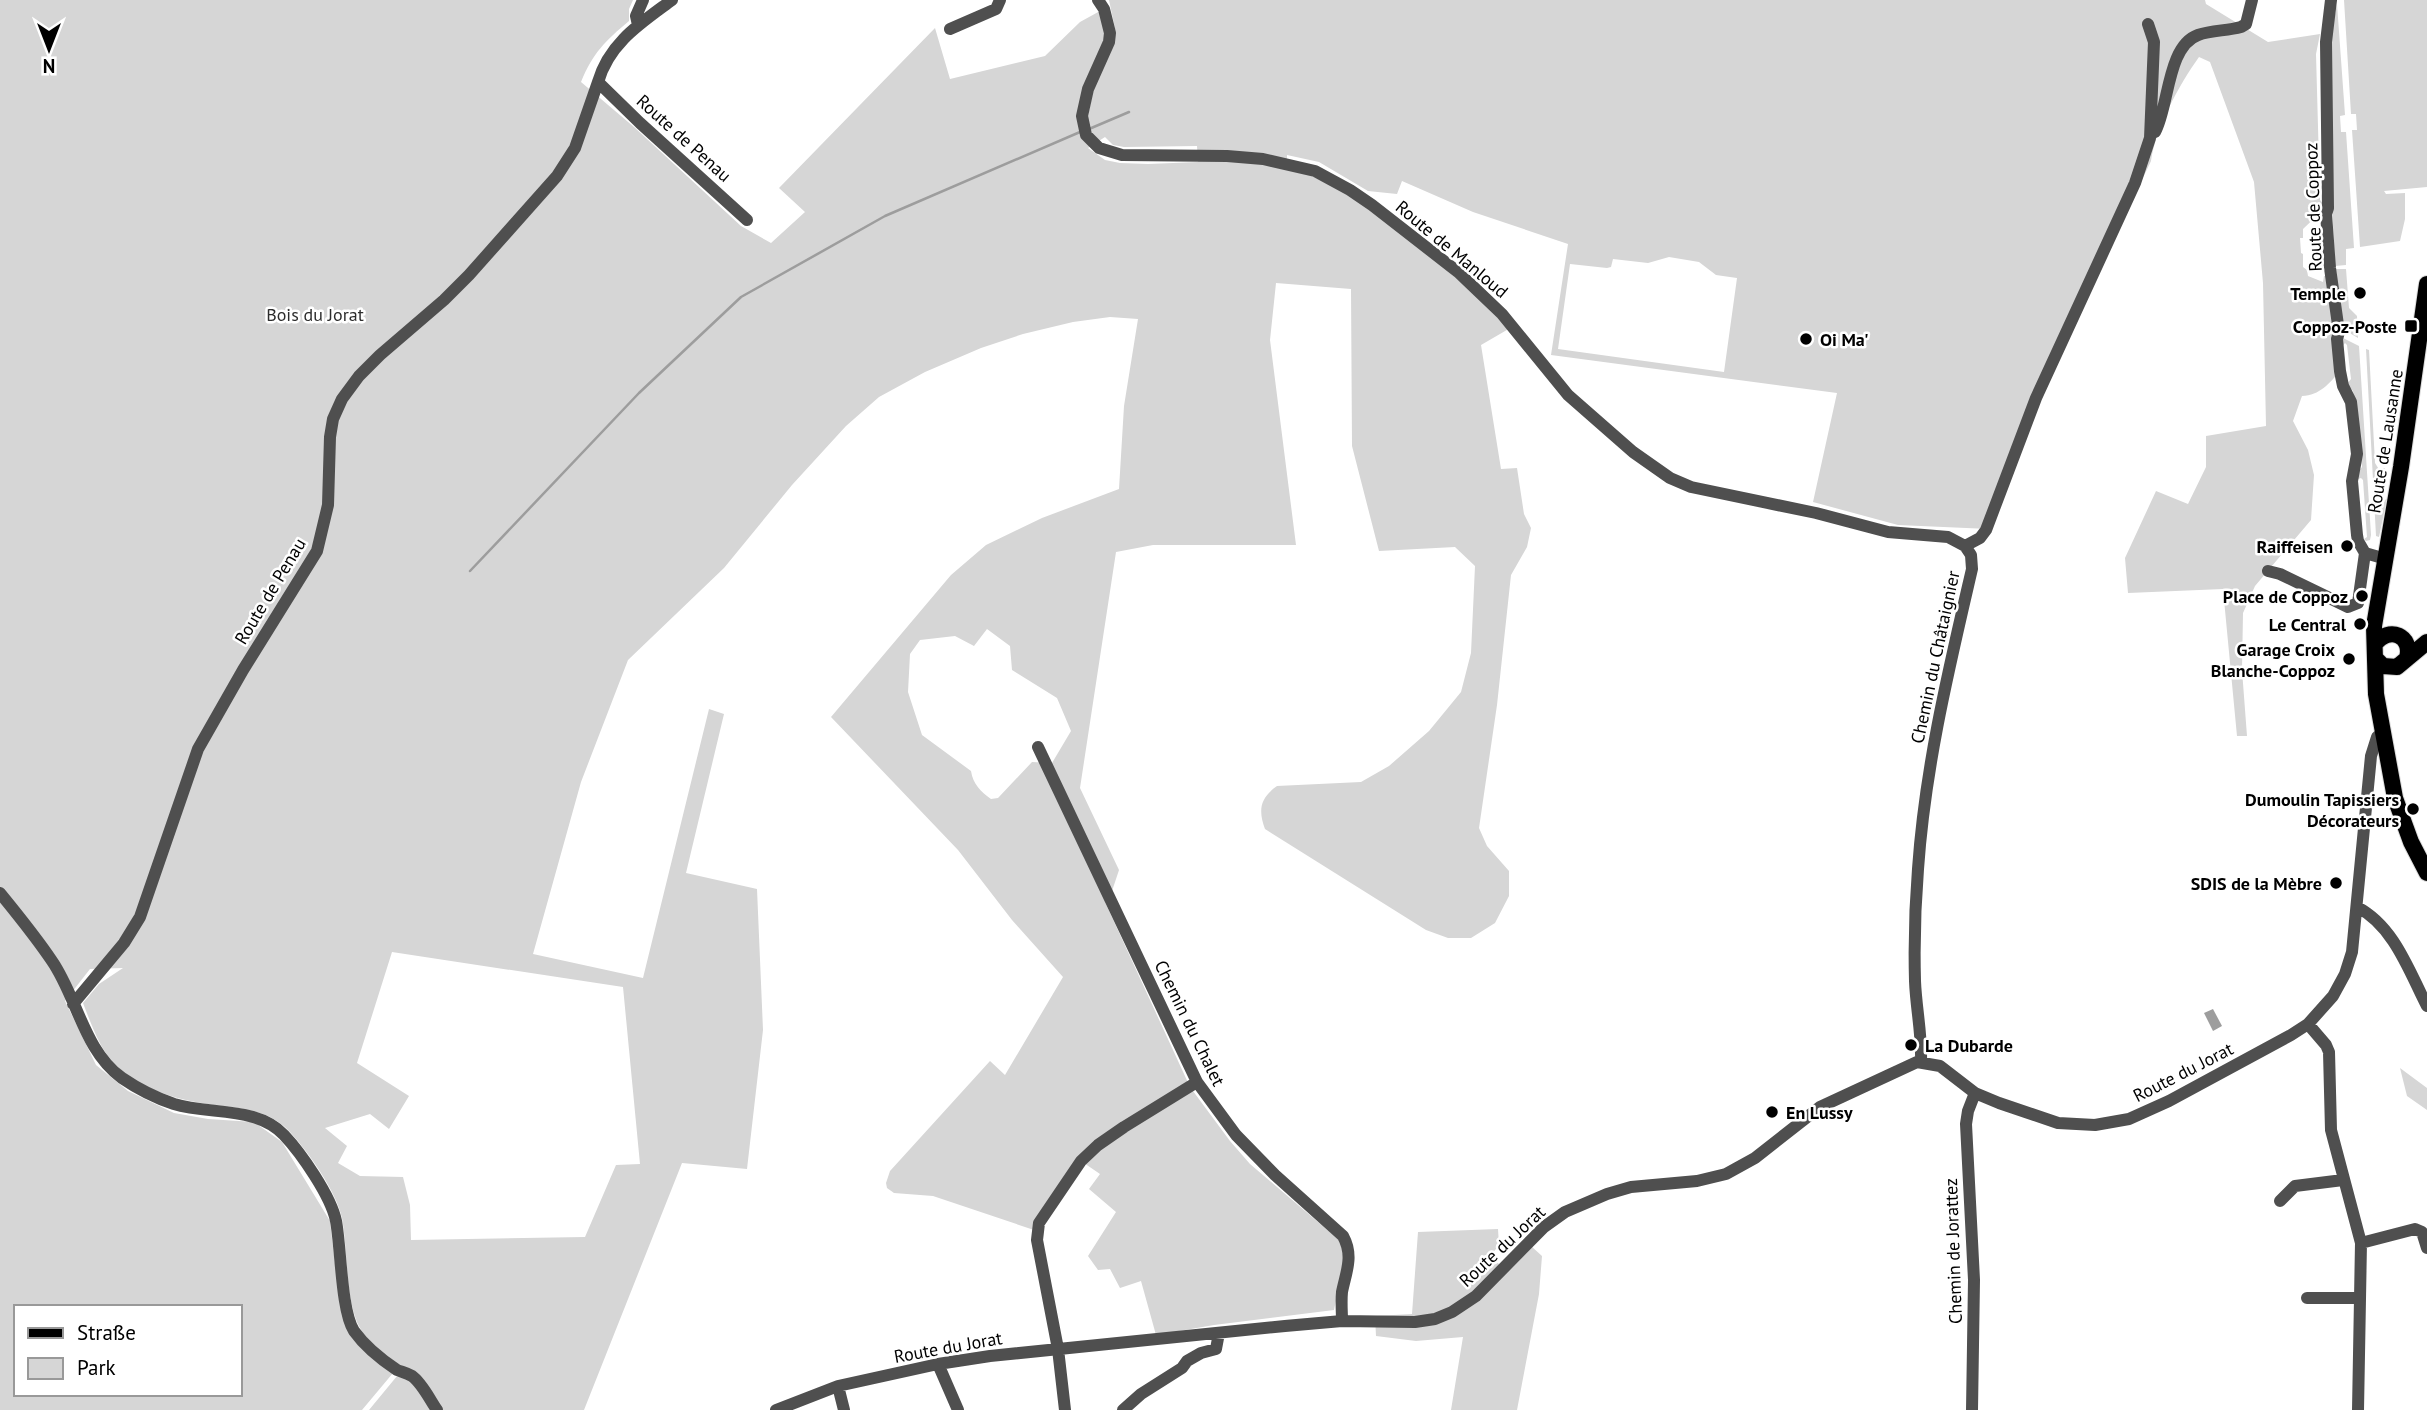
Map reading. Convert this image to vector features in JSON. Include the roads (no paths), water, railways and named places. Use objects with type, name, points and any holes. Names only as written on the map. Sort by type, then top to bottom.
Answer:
[{"type":"main road","name":"Route de Lausanne","points":[[2427,284],[2402,467],[2374,620],[2382,734],[2398,809],[2410,842],[2427,873]]},
{"type":"main road","points":[[2379,603],[2384,619],[2409,649],[2388,684],[2379,715]]},
{"type":"main road","points":[[2427,633],[2382,636],[2375,651],[2383,666],[2402,663],[2427,642]]},
{"type":"street","points":[[638,25],[636,16],[643,0]]},
{"type":"street","name":"Route de Penau","points":[[74,1004],[124,943],[140,917],[198,749],[243,670],[317,551],[328,505],[330,437],[333,419],[342,400],[359,376],[380,355],[469,275],[557,176],[575,148],[603,66],[613,48],[672,0]]},
{"type":"street","points":[[950,29],[996,9],[1000,0]]},
{"type":"street","name":"Route de Manloud","points":[[1098,0],[1104,9],[1110,33],[1109,42],[1088,89],[1083,121],[1086,135],[1095,145],[1122,155],[1264,159],[1315,171],[1361,198],[1458,272],[1502,314],[1568,395],[1614,436],[1670,478],[1691,487],[1816,513],[1888,532],[1948,537],[1965,546]]},
{"type":"street","points":[[2150,138],[2157,130],[2180,51],[2197,35],[2236,29],[2246,24],[2252,0]]},
{"type":"street","name":"Route de Coppoz","points":[[2331,0],[2326,42],[2328,238],[2339,332],[2337,339],[2340,371],[2343,386],[2351,402],[2357,454],[2352,481],[2357,535],[2365,553]]},
{"type":"street","points":[[1965,546],[1980,538],[1986,530],[2035,398],[2135,183],[2150,138],[2154,42],[2148,24]]},
{"type":"street","name":"Route de Penau","points":[[598,82],[747,220]]},
{"type":"street","name":"Chemin du Châtaignier","points":[[1921,1061],[1915,983],[1918,870],[1923,812],[1943,696],[1972,569],[1971,555],[1965,546]]},
{"type":"street","points":[[2268,571],[2353,607],[2360,596],[2365,553],[2386,559]]},
{"type":"street","name":"Route du Jorat","points":[[776,1410],[838,1386],[938,1364],[1219,1332],[1342,1321],[1415,1322],[1435,1319],[1452,1312],[1486,1287],[1535,1235],[1565,1212],[1631,1187],[1697,1181],[1726,1174],[1755,1158],[1820,1107],[1906,1065],[1921,1061],[1945,1069],[1975,1093],[2058,1123],[2106,1124],[2129,1119],[2169,1101],[2291,1035],[2308,1024],[2327,1004],[2345,974],[2353,944],[2371,756],[2377,737],[2382,734]]},
{"type":"street","name":"Chemin du Chalet","points":[[1038,747],[1197,1082],[1236,1135],[1275,1175],[1343,1236],[1348,1245],[1342,1321]]},
{"type":"street","points":[[0,893],[52,961],[103,1060],[118,1075],[176,1105],[255,1117],[274,1125],[286,1137],[329,1200],[335,1219],[343,1282],[353,1329],[378,1355],[398,1370],[414,1377],[437,1410]]},
{"type":"street","points":[[2357,907],[2375,918],[2385,929],[2427,1006]]},
{"type":"street","points":[[2308,1024],[2329,1052],[2331,1129],[2361,1243],[2357,1410]]},
{"type":"street","points":[[1065,1410],[1058,1349],[1037,1240],[1040,1223],[1081,1161],[1098,1145],[1197,1082]]},
{"type":"street","name":"Chemin de Jorattez","points":[[1972,1410],[1974,1280],[1966,1124],[1975,1093]]},
{"type":"street","points":[[2280,1200],[2295,1186],[2343,1180]]},
{"type":"street","points":[[2361,1243],[2415,1228],[2422,1232],[2427,1248]]},
{"type":"street","points":[[2307,1298],[2360,1298]]},
{"type":"street","points":[[1123,1410],[1141,1394],[1182,1368],[1187,1361],[1216,1349],[1219,1332]]},
{"type":"street","points":[[938,1364],[958,1410]]},
{"type":"street","points":[[838,1386],[844,1410]]},
{"type":"waterway","points":[[1089,129],[1129,112]]},
{"type":"waterway","points":[[470,571],[639,393],[741,297],[885,216],[1080,132]]},
{"type":"place","name":"Temple","points":[[2360,293]]},
{"type":"place","name":"Coppoz-Poste","points":[[2411,326]]},
{"type":"place","name":"Oi Ma'","points":[[1806,339]]},
{"type":"place","name":"Raiffeisen","points":[[2347,546]]},
{"type":"place","name":"Place de Coppoz","points":[[2362,596]]},
{"type":"place","name":"Le Central","points":[[2360,624]]},
{"type":"place","name":"Garage Croix Blanche-Coppoz","points":[[2349,659]]},
{"type":"place","name":"Dumoulin Tapissiers Décorateurs","points":[[2413,809]]},
{"type":"place","name":"SDIS de la Mèbre","points":[[2336,883]]},
{"type":"place","name":"La Dubarde","points":[[1911,1045]]},
{"type":"place","name":"En Lussy","points":[[1772,1112]]},
{"type":"park label","name":"Bois du Jorat","points":[[315,314]]}]
